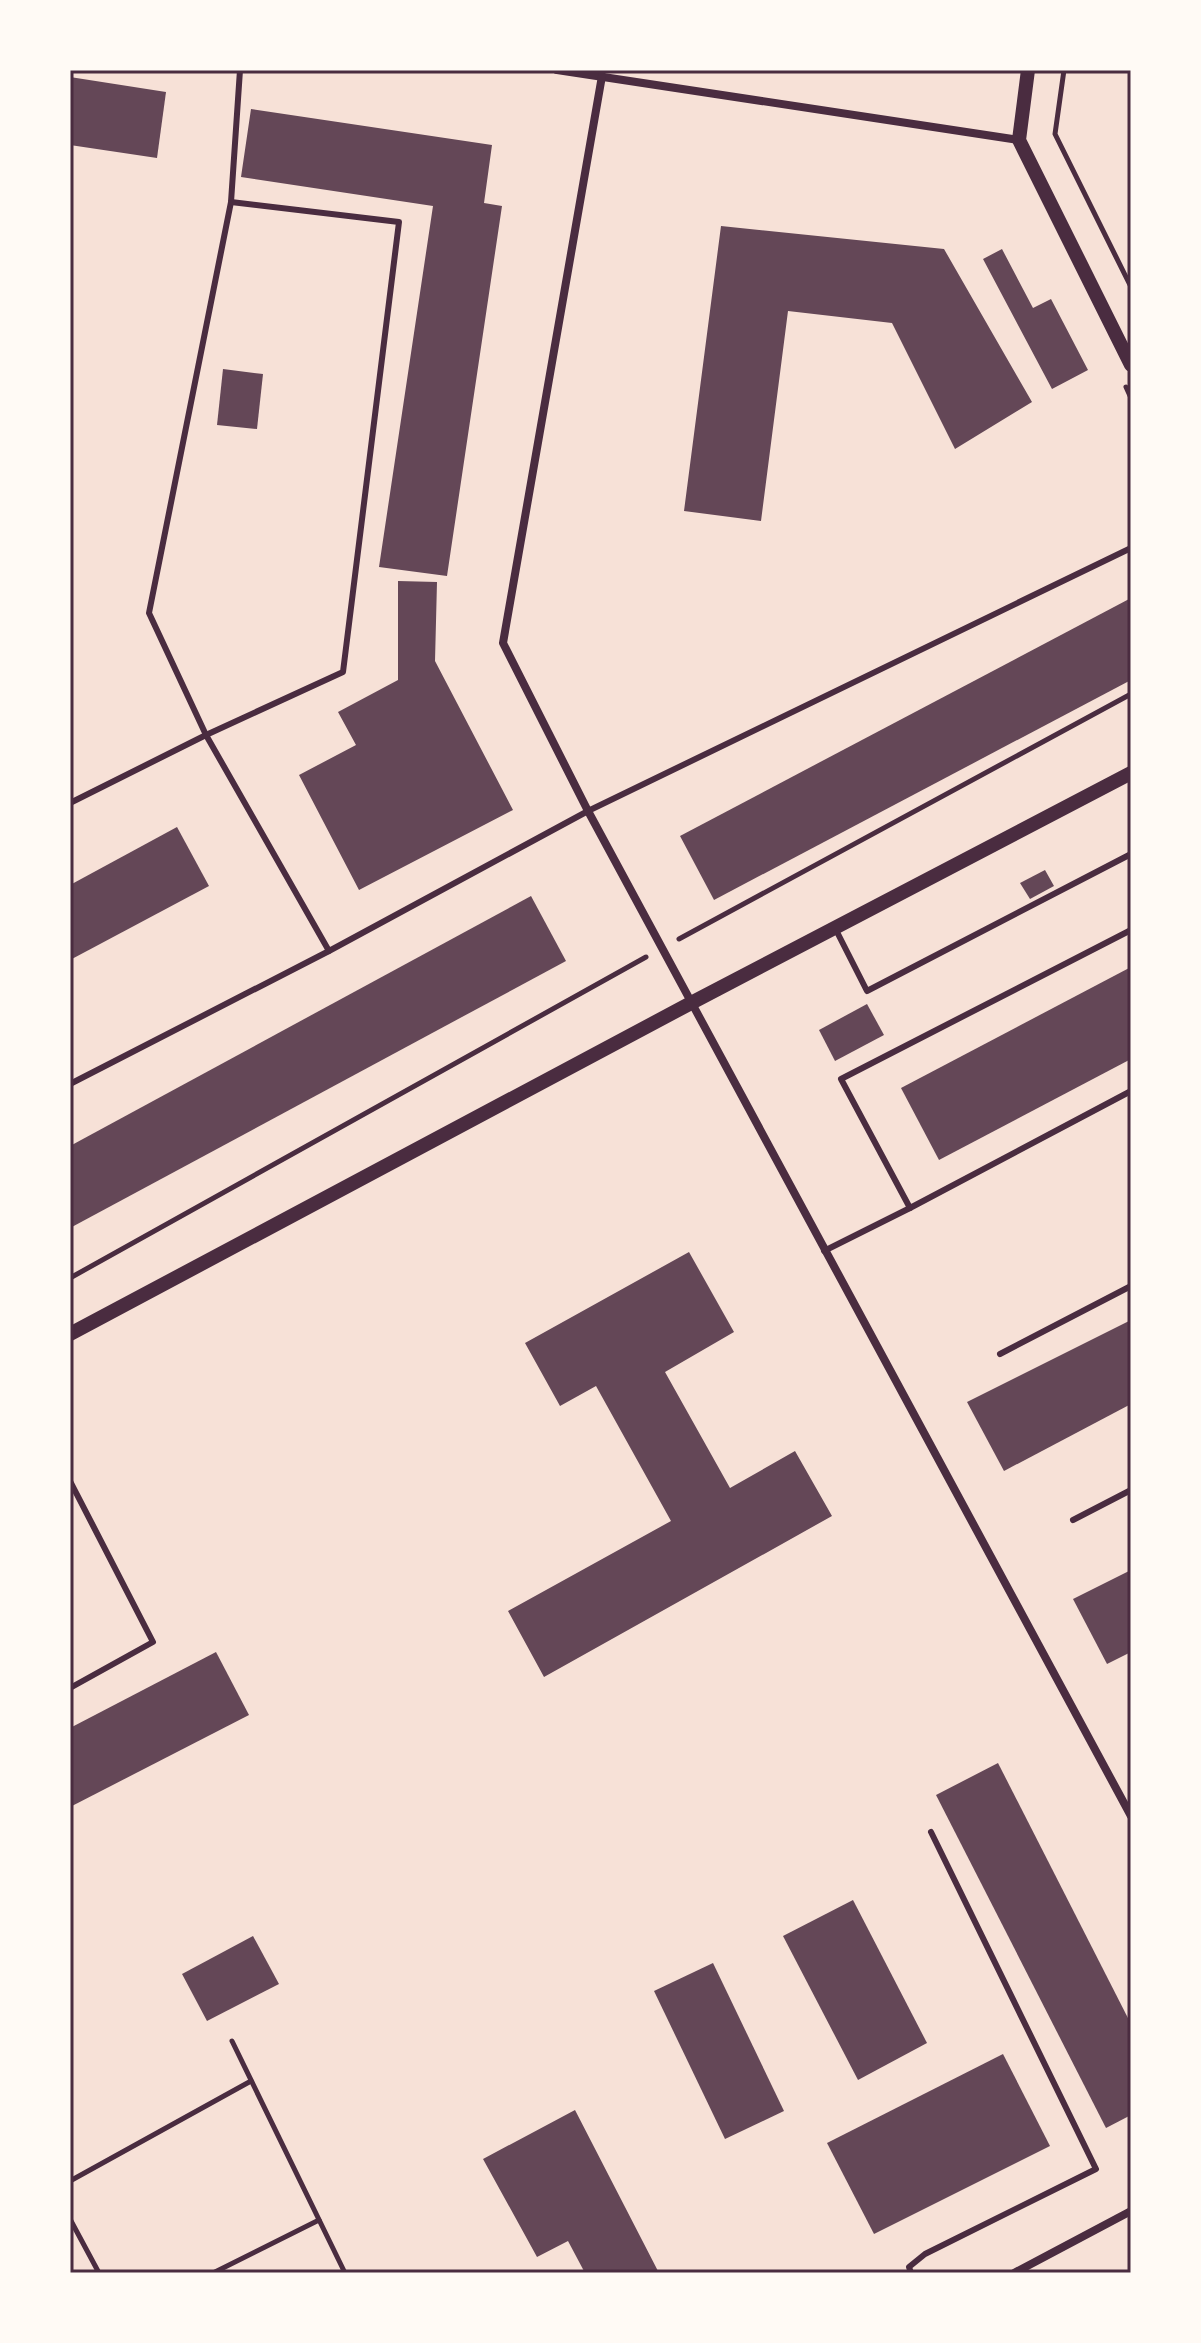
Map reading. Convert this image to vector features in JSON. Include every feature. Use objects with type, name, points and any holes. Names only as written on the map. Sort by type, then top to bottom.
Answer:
[{"type":"street","points":[[557,70],[1019,140]]},
{"type":"street","points":[[1028,70],[1019,140],[1131,365]]},
{"type":"street","points":[[602,76],[503,643],[588,811],[1131,1816]]},
{"type":"street","points":[[70,1334],[1131,773]]},
{"type":"street","points":[[1014,2273],[1131,2211]]},
{"type":"lane","points":[[240,70],[231,202],[149,613],[206,735],[329,951]]},
{"type":"lane","points":[[70,803],[206,735],[343,672],[399,222],[231,202]]},
{"type":"lane","points":[[70,1084],[329,951],[588,811],[1131,548]]},
{"type":"lane","points":[[835,928],[867,991],[1131,854]]},
{"type":"lane","points":[[910,1208],[841,1079],[1131,930]]},
{"type":"lane","points":[[824,1251],[1131,1091]]},
{"type":"lane","points":[[1000,1354],[1131,1286]]},
{"type":"lane","points":[[70,1481],[153,1642],[70,1688]]},
{"type":"lane","points":[[1073,1520],[1131,1490]]},
{"type":"lane","points":[[911,2273],[909,2267],[925,2254],[1096,2169],[931,1832]]},
{"type":"path","points":[[1064,70],[1055,134],[1131,287]]},
{"type":"path","points":[[70,1278],[663,947],[1131,694]]},
{"type":"path","points":[[232,2041],[345,2273]]},
{"type":"path","points":[[70,2181],[251,2081]]},
{"type":"path","points":[[70,2219],[99,2273]]},
{"type":"path","points":[[213,2273],[319,2220]]},
{"type":"building","points":[[70,77],[166,92],[157,158],[70,145]]},
{"type":"building","points":[[251,109],[492,145],[484,203],[502,206],[447,576],[379,567],[433,206],[241,177]]},
{"type":"building","points":[[721,226],[944,249],[1032,402],[955,449],[892,323],[788,311],[761,521],[684,511]]},
{"type":"building","points":[[1002,249],[1033,308],[1051,299],[1088,370],[1052,389],[983,259]]},
{"type":"building","points":[[223,369],[263,374],[257,429],[217,425]]},
{"type":"building","points":[[398,581],[437,582],[435,661],[513,810],[359,890],[299,775],[356,745],[338,712],[398,680]]},
{"type":"building","points":[[1131,598],[1131,680],[714,900],[680,836]]},
{"type":"building","points":[[177,827],[209,886],[70,960],[70,885]]},
{"type":"building","points":[[1045,870],[1054,886],[1030,899],[1020,883]]},
{"type":"building","points":[[531,896],[566,961],[70,1228],[70,1146]]},
{"type":"building","points":[[1131,967],[1131,1059],[939,1160],[901,1088]]},
{"type":"building","points":[[867,1004],[884,1035],[835,1061],[819,1030]]},
{"type":"building","points":[[689,1252],[734,1332],[665,1372],[730,1488],[795,1451],[832,1516],[544,1677],[508,1611],[671,1521],[596,1386],[560,1406],[525,1343]]},
{"type":"building","points":[[1131,1320],[1131,1404],[1004,1471],[967,1402]]},
{"type":"building","points":[[1131,1570],[1131,1652],[1107,1664],[1073,1599]]},
{"type":"building","points":[[216,1652],[249,1715],[70,1807],[70,1728]]},
{"type":"building","points":[[998,1763],[1131,2024],[1131,2115],[1106,2128],[936,1795]]},
{"type":"building","points":[[853,1900],[927,2043],[858,2080],[783,1936]]},
{"type":"building","points":[[253,1936],[279,1984],[207,2021],[182,1974]]},
{"type":"building","points":[[713,1963],[784,2111],[725,2139],[654,1991]]},
{"type":"building","points":[[1003,2054],[1050,2146],[874,2234],[827,2143]]},
{"type":"building","points":[[575,2110],[659,2273],[585,2273],[568,2241],[537,2257],[483,2159]]}]
